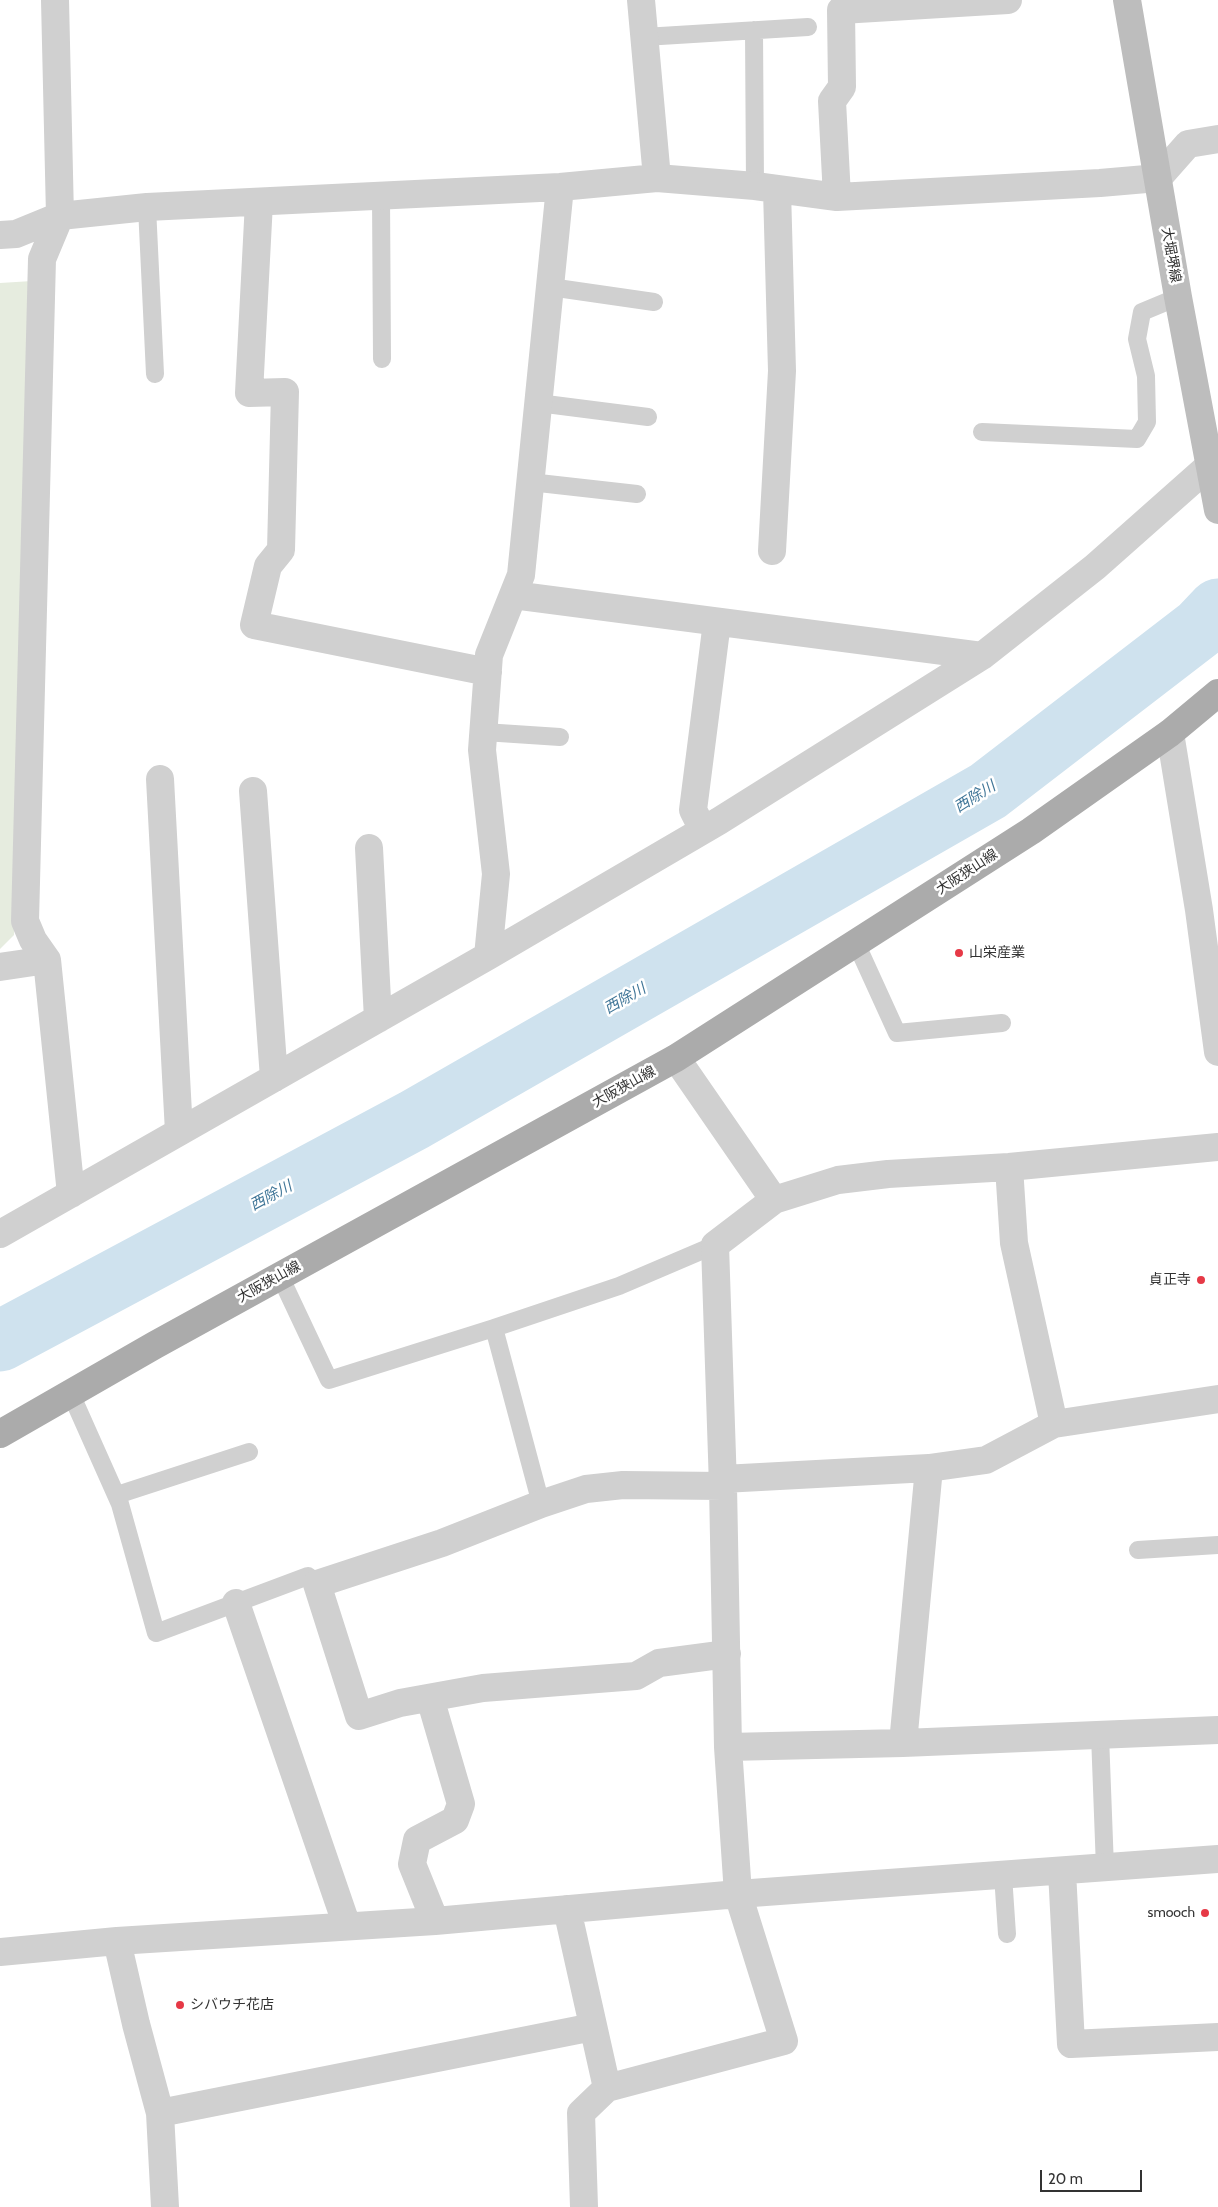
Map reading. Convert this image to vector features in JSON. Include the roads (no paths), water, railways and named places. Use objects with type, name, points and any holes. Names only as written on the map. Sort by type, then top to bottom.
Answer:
[{"type":"main road","name":"大堀堺線","points":[[1127,0],[1178,297],[1215,482]]},
{"type":"main road","name":"大阪狭山線","points":[[0,1434],[280,1276],[676,1058],[1031,831],[1170,733],[1218,693]]},
{"type":"street","points":[[55,0],[60,216],[42,259],[24,921],[33,940],[47,960],[71,1194]]},
{"type":"street","points":[[641,0],[657,178]]},
{"type":"street","points":[[837,197],[832,101],[842,87],[841,10],[1008,0]]},
{"type":"street","points":[[0,235],[16,234],[60,216],[147,208],[560,187],[657,178],[837,197],[1090,184],[1158,178],[1188,144],[1218,139]]},
{"type":"street","points":[[488,956],[496,874],[482,750],[489,655],[521,575],[560,187]]},
{"type":"street","points":[[766,188],[782,371],[772,551]]},
{"type":"street","points":[[259,202],[249,393],[284,392],[282,550],[268,566],[254,625],[488,672]]},
{"type":"street","points":[[0,1234],[488,956],[703,830],[982,656],[1095,567],[1215,482]]},
{"type":"street","points":[[513,595],[982,656]]},
{"type":"street","points":[[703,830],[693,810],[717,622]]},
{"type":"street","points":[[1170,733],[1199,910],[1218,1052]]},
{"type":"street","points":[[160,779],[179,1132]]},
{"type":"street","points":[[253,791],[274,1078]]},
{"type":"street","points":[[369,848],[378,1019]]},
{"type":"street","points":[[0,967],[47,960]]},
{"type":"street","points":[[676,1058],[774,1200]]},
{"type":"street","points":[[584,2207],[581,2114],[607,2088],[784,2041],[738,1894],[728,1746],[723,1482],[715,1245],[774,1200],[838,1180],[888,1174],[1009,1167],[1218,1147]]},
{"type":"street","points":[[1009,1167],[1014,1243],[1054,1424]]},
{"type":"street","points":[[727,1654],[659,1663],[636,1676],[483,1688],[400,1703],[359,1716],[317,1584],[442,1543],[541,1504],[586,1490],[624,1485],[723,1482],[929,1468],[986,1460],[1054,1424],[1218,1399]]},
{"type":"street","points":[[903,1743],[929,1468]]},
{"type":"street","points":[[236,1603],[347,1926]]},
{"type":"street","points":[[430,1698],[461,1804],[455,1820],[417,1840],[412,1864],[435,1921]]},
{"type":"street","points":[[728,1746],[903,1743],[1218,1730]]},
{"type":"street","points":[[0,1951],[117,1941],[435,1921],[738,1894],[1218,1859]]},
{"type":"street","points":[[1062,1871],[1071,2044],[1218,2037]]},
{"type":"street","points":[[567,1909],[607,2088]]},
{"type":"street","points":[[117,1941],[136,2024],[160,2112],[165,2207]]},
{"type":"street","points":[[160,2112],[593,2028]]},
{"type":"lane","points":[[644,37],[808,27]]},
{"type":"lane","points":[[754,30],[766,188]]},
{"type":"lane","points":[[381,196],[382,359]]},
{"type":"lane","points":[[147,208],[155,374]]},
{"type":"lane","points":[[550,287],[654,302]]},
{"type":"lane","points":[[982,432],[1136,439],[1147,422],[1146,376],[1137,339],[1142,312],[1178,297]]},
{"type":"lane","points":[[538,403],[648,418]]},
{"type":"lane","points":[[530,482],[638,494]]},
{"type":"lane","points":[[484,732],[560,737]]},
{"type":"lane","points":[[856,943],[897,1033],[1002,1023]]},
{"type":"lane","points":[[280,1276],[329,1380],[619,1286],[715,1245]]},
{"type":"lane","points":[[494,1328],[541,1504]]},
{"type":"lane","points":[[71,1394],[117,1494],[156,1633],[308,1576],[317,1584]]},
{"type":"lane","points":[[117,1494],[250,1452]]},
{"type":"lane","points":[[1138,1550],[1218,1545]]},
{"type":"lane","points":[[1100,1735],[1105,1868]]},
{"type":"lane","points":[[1003,1875],[1007,1934]]},
{"type":"waterway","name":"西除川","points":[[0,1341],[414,1120],[988,791],[1200,628],[1218,609]]},
{"type":"place","name":"山栄産業","points":[[959,953]]},
{"type":"place","name":"貞正寺","points":[[1201,1280]]},
{"type":"place","name":"smooch","points":[[1205,1913]]},
{"type":"place","name":"シバウチ花店","points":[[180,2005]]}]
